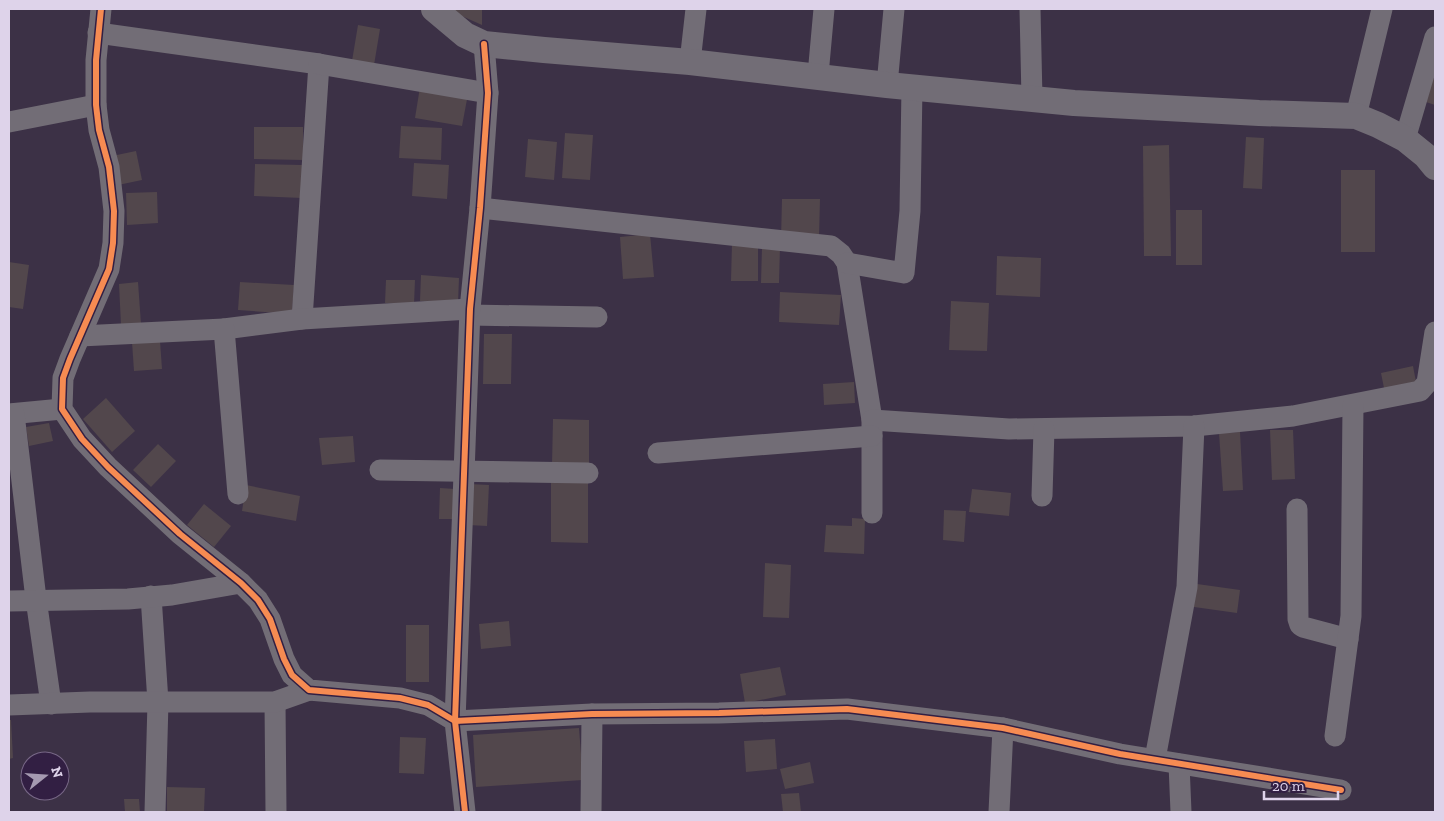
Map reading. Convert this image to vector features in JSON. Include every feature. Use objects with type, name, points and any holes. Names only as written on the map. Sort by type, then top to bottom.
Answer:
[{"type":"street","points":[[101,9],[96,60],[96,105],[99,130],[109,167],[114,211],[113,243],[109,269],[63,378],[62,409],[82,439],[108,467],[180,534],[241,583],[258,600],[270,619],[284,659],[292,675],[309,690]]},
{"type":"street","points":[[434,9],[465,35],[484,44],[690,62],[1032,99],[1259,113],[1356,116],[1378,124],[1405,139],[1426,156],[1435,167]]},
{"type":"street","points":[[690,62],[696,9]]},
{"type":"street","points":[[818,76],[824,9]]},
{"type":"street","points":[[847,263],[904,273],[910,211],[894,9]]},
{"type":"street","points":[[1030,9],[1032,99]]},
{"type":"street","points":[[1356,116],[1382,9]]},
{"type":"street","points":[[98,33],[319,64],[488,93]]},
{"type":"street","points":[[1405,139],[1435,37]]},
{"type":"street","points":[[464,812],[455,721],[470,312],[488,93],[484,44]]},
{"type":"street","points":[[302,319],[319,64]]},
{"type":"street","points":[[9,122],[96,105]]},
{"type":"street","points":[[480,208],[831,246],[841,254],[847,263],[872,428],[872,513]]},
{"type":"street","points":[[80,336],[224,329],[302,319],[470,312],[597,317]]},
{"type":"street","points":[[224,329],[238,494]]},
{"type":"street","points":[[658,453],[872,428],[1044,429],[1194,426],[1293,416],[1420,391],[1428,383],[1435,332]]},
{"type":"street","points":[[1335,736],[1352,598],[1353,405]]},
{"type":"street","points":[[51,704],[11,414],[62,409]]},
{"type":"street","points":[[1155,759],[1187,587],[1194,426]]},
{"type":"street","points":[[1042,496],[1044,429]]},
{"type":"street","points":[[380,470],[588,473]]},
{"type":"street","points":[[1297,509],[1298,619],[1303,627],[1348,639]]},
{"type":"street","points":[[9,601],[36,599],[128,599],[172,595],[241,583]]},
{"type":"street","points":[[151,596],[158,702],[155,812]]},
{"type":"street","points":[[9,705],[90,702],[275,702],[309,690],[400,698],[428,706],[455,721],[592,714],[847,709],[1003,728],[1120,754],[1341,790]]},
{"type":"street","points":[[275,702],[276,812]]},
{"type":"street","points":[[591,812],[592,714]]},
{"type":"street","points":[[999,812],[1003,728]]},
{"type":"street","points":[[1180,764],[1181,812]]},
{"type":"building","points":[[446,9],[482,9],[482,25]]},
{"type":"building","points":[[358,25],[380,29],[374,65],[352,61]]},
{"type":"building","points":[[1435,72],[1435,105],[1426,102]]},
{"type":"building","points":[[420,87],[468,94],[462,126],[415,118]]},
{"type":"building","points":[[401,126],[442,128],[441,160],[399,158]]},
{"type":"building","points":[[254,127],[303,127],[303,160],[254,159]]},
{"type":"building","points":[[565,133],[593,135],[590,180],[562,178]]},
{"type":"building","points":[[1246,137],[1264,138],[1262,189],[1243,188]]},
{"type":"building","points":[[528,139],[557,142],[554,180],[525,177]]},
{"type":"building","points":[[1169,145],[1171,256],[1144,256],[1143,146]]},
{"type":"building","points":[[136,151],[142,180],[118,185],[112,156]]},
{"type":"building","points":[[414,163],[449,165],[447,199],[412,196]]},
{"type":"building","points":[[255,164],[302,165],[302,198],[254,196]]},
{"type":"building","points":[[1341,170],[1375,170],[1375,252],[1341,252]]},
{"type":"building","points":[[157,192],[158,223],[127,225],[126,193]]},
{"type":"building","points":[[782,199],[820,199],[819,239],[781,239]]},
{"type":"building","points":[[1176,210],[1202,210],[1202,265],[1176,265]]},
{"type":"building","points":[[650,234],[654,277],[623,279],[620,237]]},
{"type":"building","points":[[732,243],[758,244],[758,281],[731,281]]},
{"type":"building","points":[[762,247],[780,247],[779,283],[761,283]]},
{"type":"building","points":[[997,256],[1041,258],[1040,297],[996,295]]},
{"type":"building","points":[[9,262],[29,265],[23,309],[9,307]]},
{"type":"building","points":[[421,275],[459,278],[458,304],[420,301]]},
{"type":"building","points":[[386,280],[415,280],[414,304],[385,303]]},
{"type":"building","points":[[138,282],[141,324],[121,325],[119,284]]},
{"type":"building","points":[[240,282],[294,285],[292,314],[238,310]]},
{"type":"building","points":[[780,292],[841,295],[839,325],[779,322]]},
{"type":"building","points":[[951,301],[989,303],[987,351],[949,350]]},
{"type":"building","points":[[484,334],[512,334],[511,384],[483,384]]},
{"type":"building","points":[[160,341],[162,369],[134,371],[132,342]]},
{"type":"building","points":[[1413,366],[1417,387],[1385,393],[1381,373]]},
{"type":"building","points":[[854,382],[855,403],[824,405],[823,384]]},
{"type":"building","points":[[106,398],[135,431],[112,452],[83,419]]},
{"type":"building","points":[[553,419],[589,420],[589,465],[552,465]]},
{"type":"building","points":[[49,423],[53,441],[29,446],[26,427]]},
{"type":"building","points":[[1270,430],[1293,430],[1295,479],[1272,480]]},
{"type":"building","points":[[1240,432],[1243,490],[1223,491],[1219,433]]},
{"type":"building","points":[[353,436],[355,462],[322,465],[319,438]]},
{"type":"building","points":[[158,444],[176,461],[151,487],[133,470]]},
{"type":"building","points":[[551,481],[588,481],[588,543],[551,542]]},
{"type":"building","points":[[469,484],[489,485],[487,526],[468,525]]},
{"type":"building","points":[[246,485],[300,496],[296,521],[242,511]]},
{"type":"building","points":[[440,488],[455,489],[454,519],[439,519]]},
{"type":"building","points":[[972,489],[1011,493],[1009,516],[969,512]]},
{"type":"building","points":[[204,504],[231,526],[214,547],[187,525]]},
{"type":"building","points":[[944,510],[966,511],[964,542],[943,540]]},
{"type":"building","points":[[852,518],[865,519],[864,554],[824,552],[826,525],[852,526]]},
{"type":"building","points":[[765,563],[791,565],[789,618],[763,617]]},
{"type":"building","points":[[1190,583],[1240,590],[1237,613],[1187,606]]},
{"type":"building","points":[[509,621],[511,646],[481,649],[479,624]]},
{"type":"building","points":[[406,625],[429,625],[429,682],[406,682]]},
{"type":"building","points":[[780,667],[786,695],[745,703],[740,674]]},
{"type":"building","points":[[9,720],[11,720],[13,758],[9,759]]},
{"type":"building","points":[[579,728],[583,780],[476,787],[473,735]]},
{"type":"building","points":[[400,737],[426,738],[424,774],[399,773]]},
{"type":"building","points":[[775,739],[777,769],[746,772],[744,741]]},
{"type":"building","points":[[810,762],[814,783],[785,789],[780,769]]},
{"type":"building","points":[[167,787],[205,788],[204,812],[167,812]]},
{"type":"building","points":[[799,793],[801,812],[783,812],[781,794]]},
{"type":"building","points":[[124,799],[139,799],[140,812],[125,812]]},
{"type":"cycle path","points":[[101,9],[96,60],[96,105],[99,130],[109,167],[114,211],[113,243],[109,269],[63,378],[62,409],[82,439],[108,467],[180,534],[241,583],[258,600],[270,619],[284,659],[292,675],[309,690],[400,698],[428,705],[455,721],[465,812]]},
{"type":"cycle path","points":[[484,44],[488,93],[480,208],[470,309],[455,721],[592,714],[847,709],[1003,728],[1120,754],[1341,790]]}]
